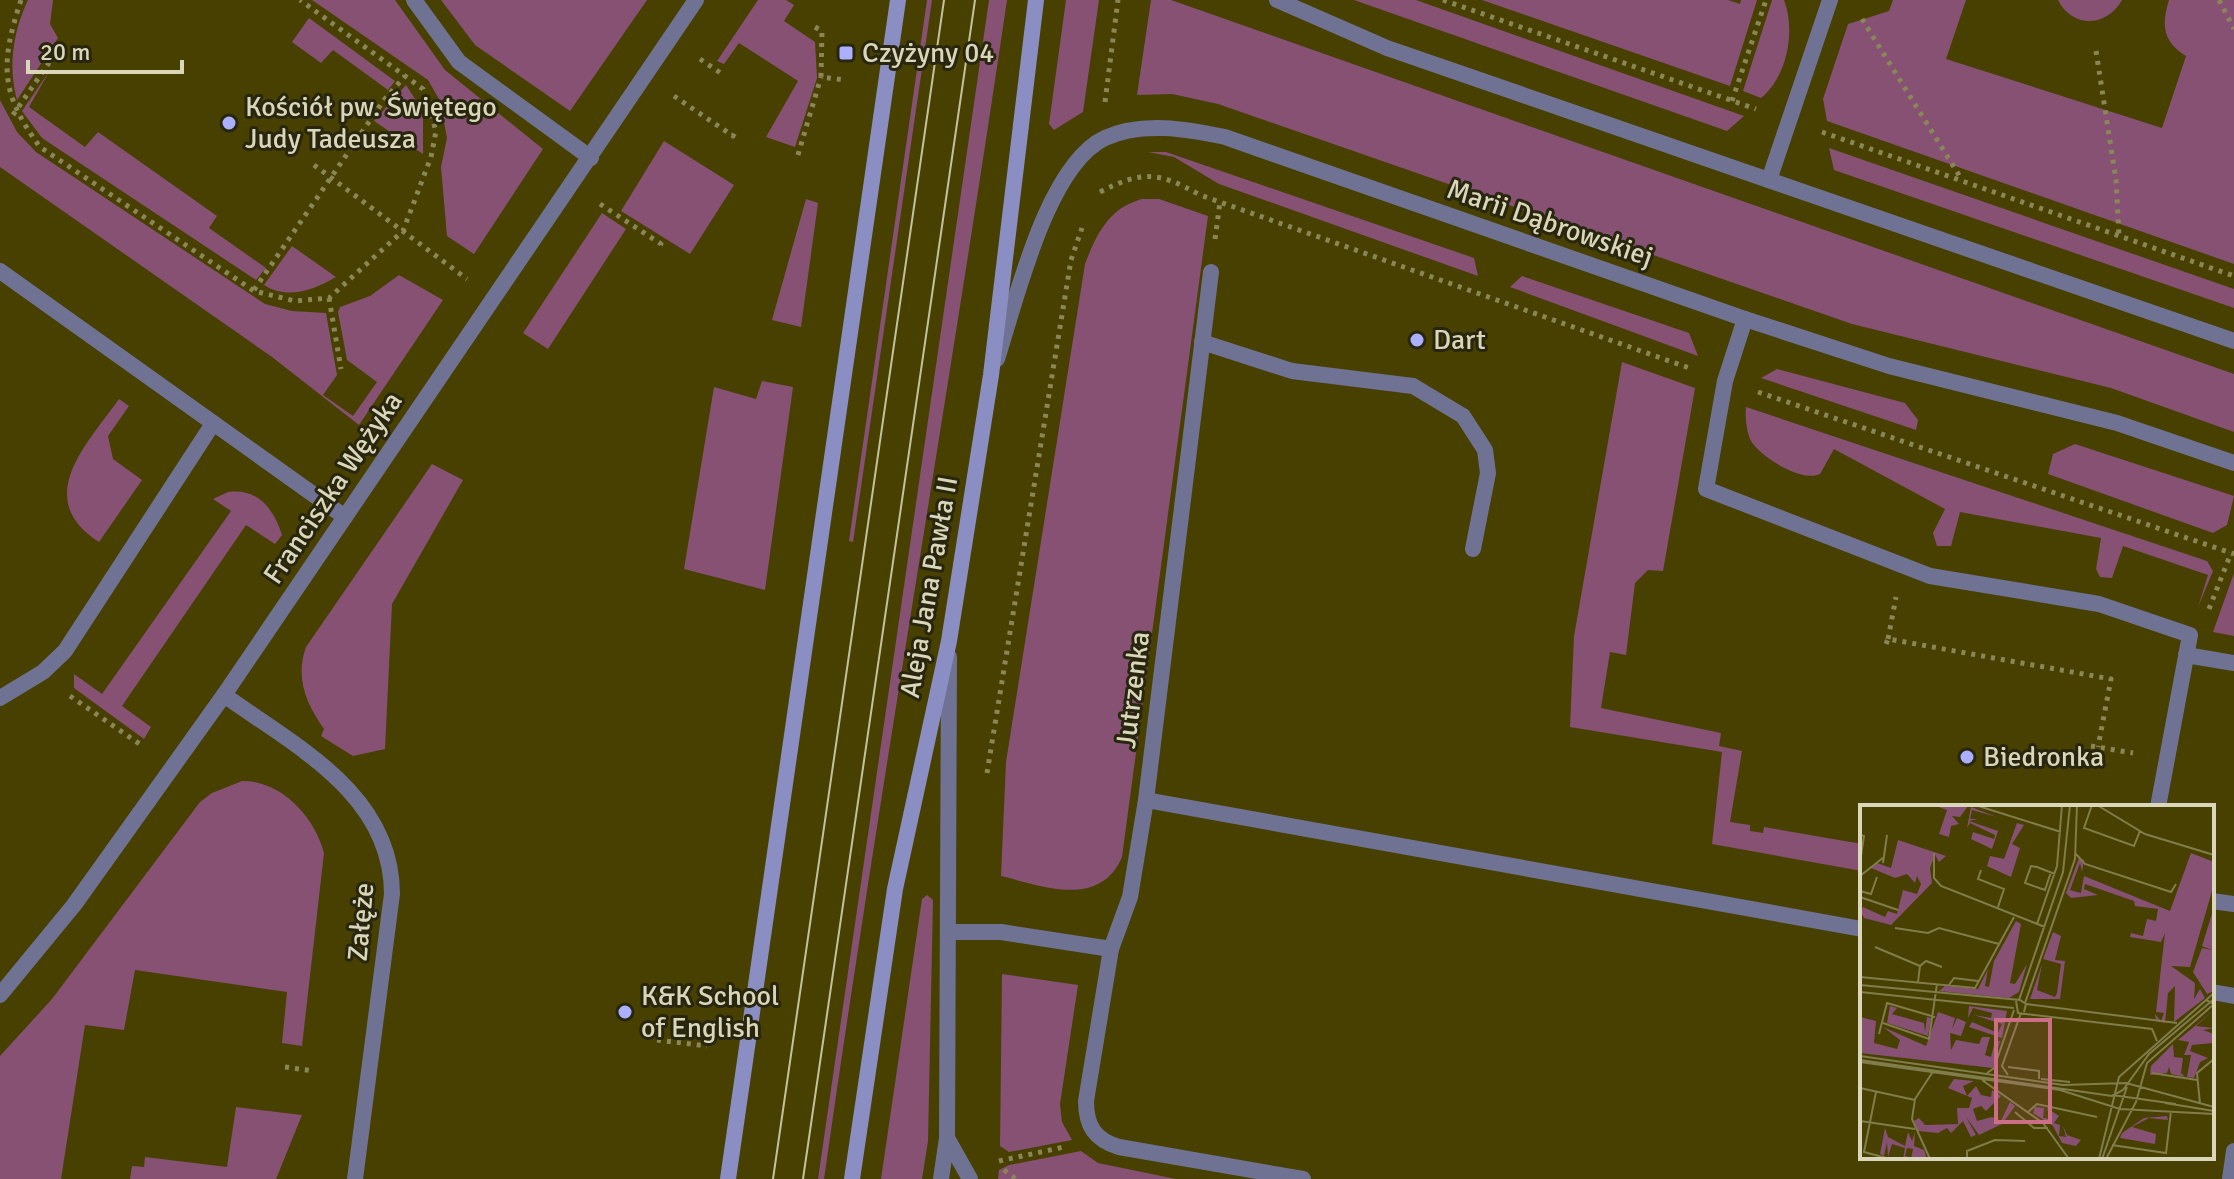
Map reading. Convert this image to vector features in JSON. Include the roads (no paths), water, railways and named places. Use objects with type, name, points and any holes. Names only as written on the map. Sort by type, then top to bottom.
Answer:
[{"type":"main road","points":[[728,1179],[898,0]]},
{"type":"main road","name":"Aleja Jana Pawła II","points":[[852,1179],[895,889],[949,641],[991,375],[1036,0]]},
{"type":"street","points":[[414,0],[459,62],[591,158]]},
{"type":"street","name":"Franciszka Wężyka","points":[[0,995],[74,905],[224,695],[696,0]]},
{"type":"street","points":[[1277,0],[1387,48],[2234,341]]},
{"type":"street","points":[[1769,180],[1830,0]]},
{"type":"street","name":"Marii Dąbrowskiej","points":[[991,375],[1047,210],[1057,191],[1094,145],[1134,130],[1174,129],[1225,137],[1745,319],[1889,366],[2117,423],[2234,463]]},
{"type":"street","points":[[0,271],[345,517]]},
{"type":"street","name":"Jutrzenka","points":[[1211,272],[1146,800],[1130,897],[1111,949],[1086,1101],[1087,1119],[1095,1135],[1119,1147],[1303,1179]]},
{"type":"street","points":[[1745,319],[1725,381],[1706,489],[1930,576],[2099,604],[2190,635],[2158,805]]},
{"type":"street","points":[[1202,342],[1292,371],[1413,386],[1463,416],[1485,450],[1488,473],[1473,549]]},
{"type":"street","points":[[0,698],[43,672],[65,651],[212,425]]},
{"type":"street","points":[[941,1179],[947,1138],[949,641]]},
{"type":"street","points":[[2186,655],[2234,663]]},
{"type":"street","name":"Załęże","points":[[224,695],[324,765],[344,784],[376,825],[390,860],[392,894],[355,1179]]},
{"type":"street","points":[[1146,800],[1860,929]]},
{"type":"street","points":[[2214,901],[2234,904]]},
{"type":"street","points":[[949,932],[1001,932],[1111,949]]},
{"type":"street","points":[[2214,992],[2234,996]]},
{"type":"street","points":[[947,1138],[970,1179]]},
{"type":"street","points":[[2230,1179],[2234,1151]]},
{"type":"tram line","points":[[773,1179],[944,0]]},
{"type":"tram line","points":[[803,1179],[975,0]]},
{"type":"place","name":"Czyżyny 04","points":[[846,53]]},
{"type":"place","name":"Kościół pw. Świętego Judy Tadeusza","points":[[229,123]]},
{"type":"place","name":"Dart","points":[[1417,340]]},
{"type":"place","name":"Biedronka","points":[[1967,757]]},
{"type":"place","name":"K&K School of English","points":[[625,1012]]}]
